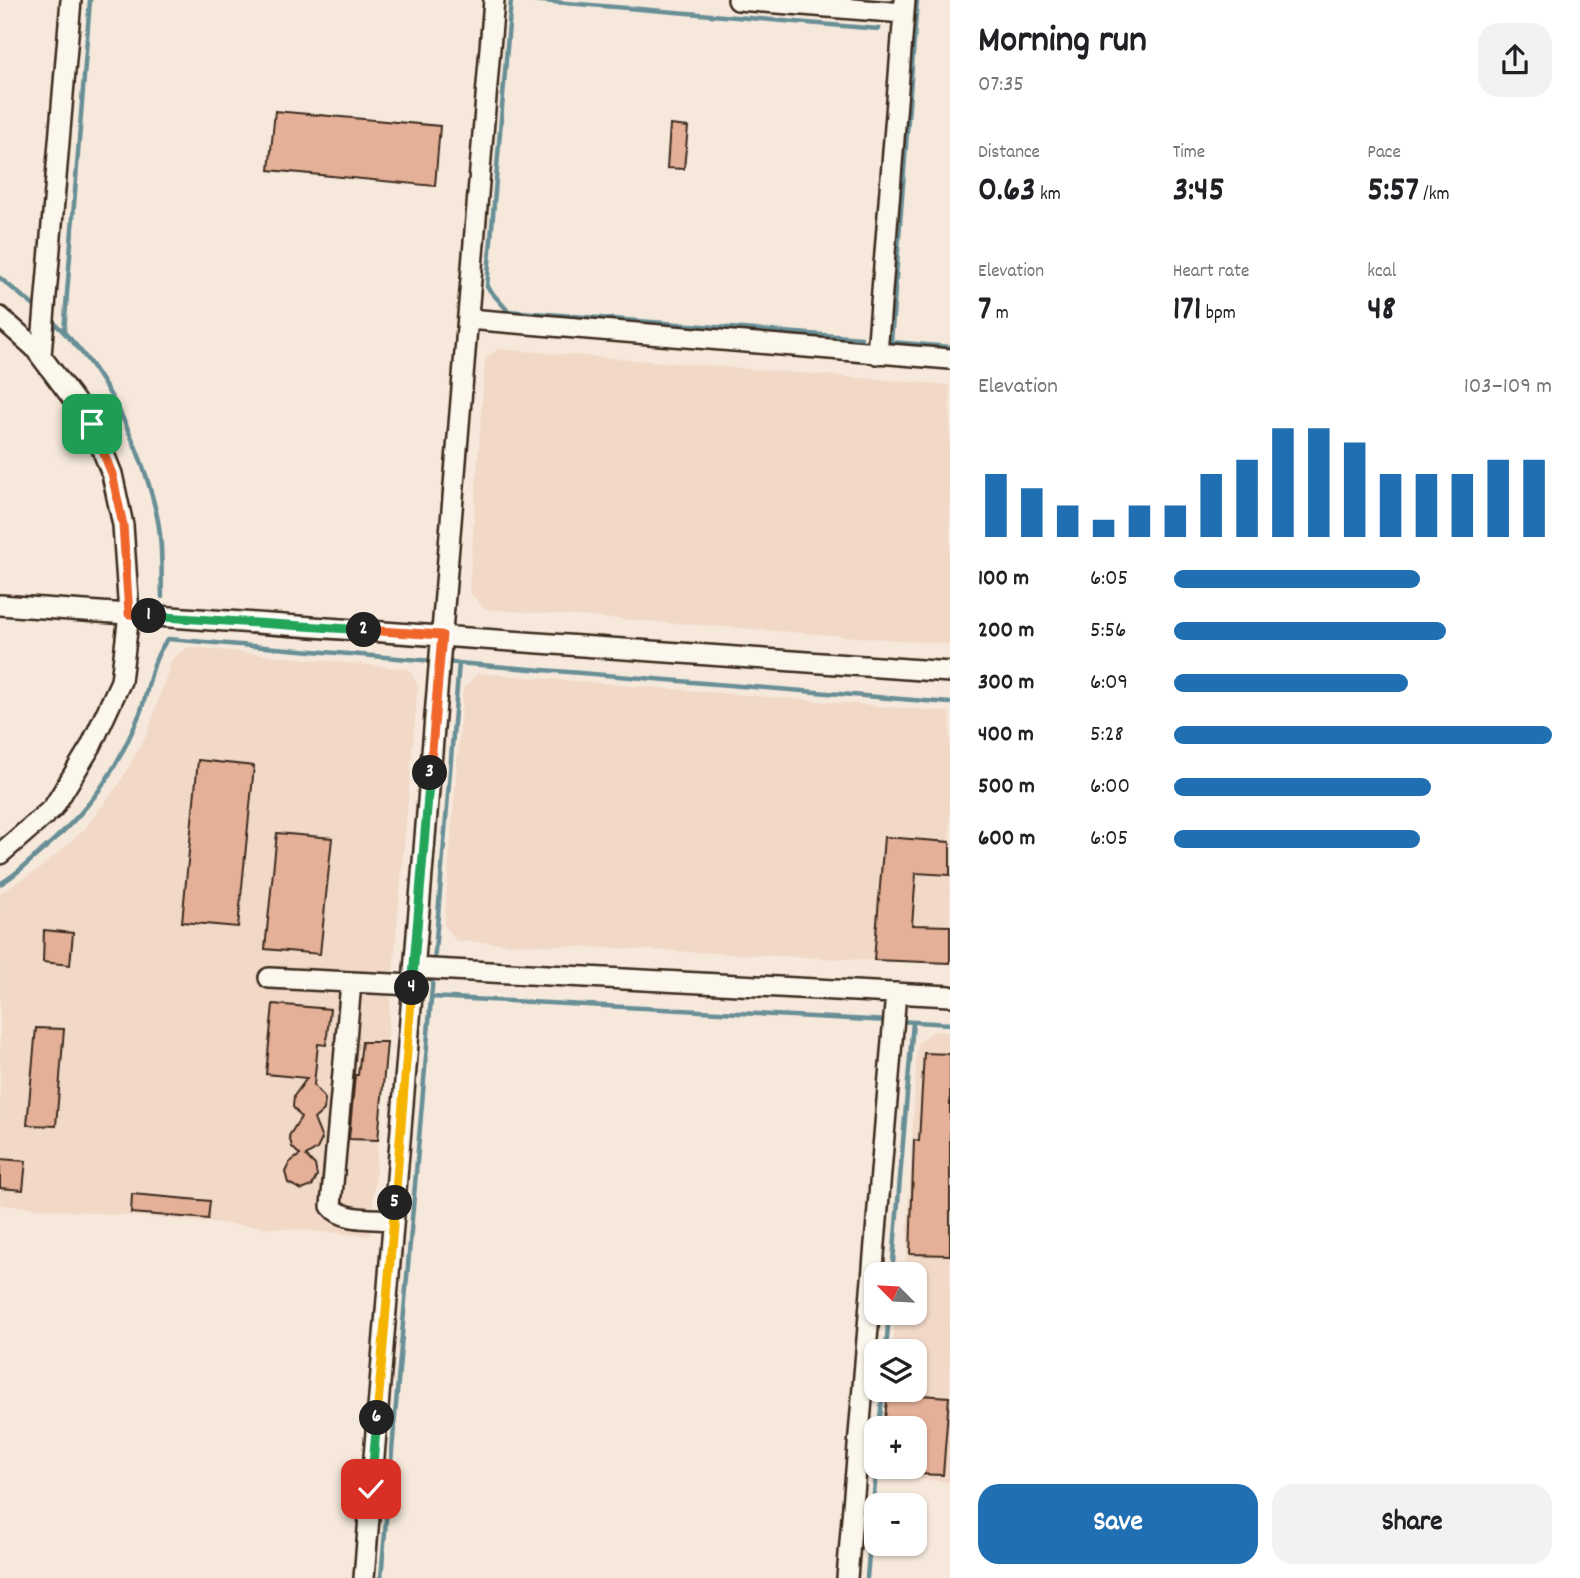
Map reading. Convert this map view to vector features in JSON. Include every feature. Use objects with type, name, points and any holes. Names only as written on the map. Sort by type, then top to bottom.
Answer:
[{"type":"lane","points":[[41,355],[71,0]]},
{"type":"lane","points":[[364,1578],[494,0]]},
{"type":"lane","points":[[737,0],[905,6],[877,354]]},
{"type":"lane","points":[[0,317],[41,355],[92,424],[112,474],[123,525],[129,614],[121,681],[91,746],[53,808],[0,855]]},
{"type":"lane","points":[[468,320],[950,359]]},
{"type":"lane","points":[[0,606],[950,672]]},
{"type":"lane","points":[[269,978],[351,983],[413,977],[950,996]]},
{"type":"lane","points":[[351,983],[331,1206],[336,1213],[344,1216],[393,1220]]},
{"type":"lane","points":[[847,1578],[896,993]]},
{"type":"shaded area","points":[[498,349],[950,385],[950,644],[485,609],[469,592],[485,359]]},
{"type":"shaded area","points":[[188,647],[409,669],[418,685],[370,1236],[0,1205],[0,893],[39,869],[84,830],[119,784],[147,734],[172,659]]},
{"type":"shaded area","points":[[478,673],[950,712],[950,964],[456,941],[444,925],[463,688]]},
{"type":"shaded area","points":[[933,1031],[950,1032],[950,1482],[920,1479],[927,1479],[927,1416],[885,1416],[887,1402],[927,1402],[927,1339],[893,1339],[895,1325],[928,1325],[928,1262],[906,1262],[917,1044]]},
{"type":"building","points":[[275,111],[440,126],[435,186],[269,170]]},
{"type":"building","points":[[670,125],[688,127],[684,169],[667,168]]},
{"type":"building","points":[[198,760],[254,766],[238,927],[182,922]]},
{"type":"building","points":[[277,833],[332,838],[320,954],[265,949]]},
{"type":"building","points":[[884,837],[950,842],[950,875],[916,873],[912,925],[950,926],[950,963],[874,960]]},
{"type":"building","points":[[44,930],[73,933],[70,965],[43,962]]},
{"type":"building","points":[[273,1004],[330,1009],[326,1045],[318,1044],[314,1085],[325,1099],[324,1110],[314,1119],[322,1139],[317,1149],[306,1156],[315,1165],[317,1176],[312,1186],[302,1190],[288,1183],[285,1172],[290,1162],[300,1155],[292,1147],[289,1136],[301,1117],[293,1107],[294,1096],[307,1078],[266,1074]]},
{"type":"building","points":[[36,1028],[64,1029],[56,1126],[27,1125]]},
{"type":"building","points":[[362,1042],[387,1042],[378,1140],[349,1139],[355,1075],[358,1075]]},
{"type":"building","points":[[924,1053],[950,1054],[950,1255],[910,1254],[914,1140],[919,1141]]},
{"type":"building","points":[[0,1159],[26,1161],[23,1190],[0,1188]]},
{"type":"building","points":[[132,1194],[210,1201],[208,1219],[131,1213]]},
{"type":"building","points":[[927,1395],[949,1397],[943,1475],[927,1474],[927,1416],[885,1416],[887,1402],[927,1402]]},
{"type":"waterway","points":[[64,332],[90,0]]},
{"type":"waterway","points":[[511,0],[487,287],[508,311],[861,338]]},
{"type":"waterway","points":[[530,0],[879,29]]},
{"type":"waterway","points":[[917,0],[891,342],[950,347]]},
{"type":"waterway","points":[[0,278],[39,310]]},
{"type":"waterway","points":[[51,320],[88,361],[104,385],[119,410],[142,463],[159,526],[162,597]]},
{"type":"waterway","points":[[0,884],[20,870],[72,823],[99,791],[131,735],[157,656],[168,639],[433,661]]},
{"type":"waterway","points":[[445,662],[950,703]]},
{"type":"waterway","points":[[434,963],[459,663]]},
{"type":"waterway","points":[[381,1578],[433,976]]},
{"type":"waterway","points":[[431,997],[890,1021]]},
{"type":"waterway","points":[[898,1021],[950,1024]]},
{"type":"waterway","points":[[893,1262],[913,1022]]},
{"type":"waterway","points":[[887,1339],[888,1325]]},
{"type":"waterway","points":[[880,1416],[882,1402]]},
{"type":"waterway","points":[[867,1578],[875,1479]]},
{"type":"route","points":[[92,424],[112,474],[123,525],[129,614],[442,635],[371,1489]]}]
